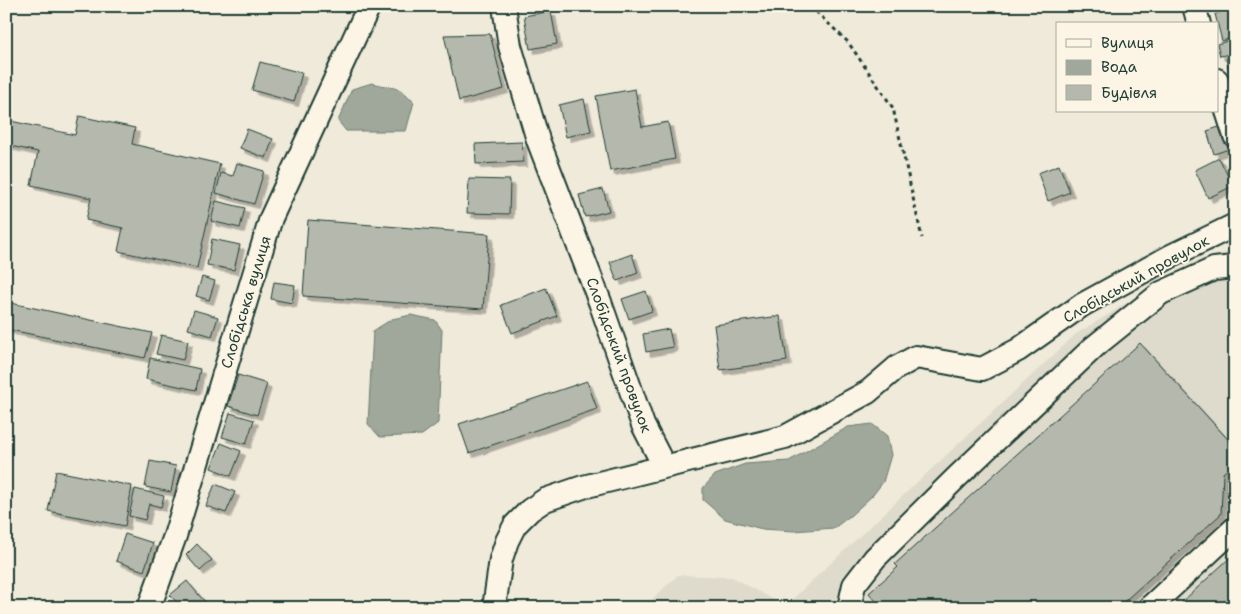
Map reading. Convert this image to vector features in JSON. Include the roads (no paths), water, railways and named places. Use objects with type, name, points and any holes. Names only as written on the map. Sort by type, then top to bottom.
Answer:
[{"type":"street","name":"Слобідська вулиця","points":[[148,608],[175,536],[271,218],[369,6]]},
{"type":"street","name":"Слобідський провулок","points":[[504,6],[510,46],[538,140],[600,302],[643,425],[664,466],[785,438],[868,392],[896,368],[916,357],[982,369],[1018,350],[1082,306],[1171,256],[1235,225]]},
{"type":"street","points":[[1194,6],[1199,22]]},
{"type":"street","points":[[1218,83],[1235,136]]},
{"type":"street","points":[[849,608],[854,585],[875,558],[1094,347],[1161,293],[1214,268],[1235,267]]},
{"type":"street","points":[[494,608],[501,559],[506,541],[515,525],[530,510],[545,500],[583,487],[664,466]]},
{"type":"street","points":[[1148,608],[1235,528]]},
{"type":"water","points":[[372,83],[399,89],[414,102],[406,131],[346,131],[338,121],[352,89]]},
{"type":"water","points":[[411,315],[435,320],[442,330],[438,423],[422,435],[380,437],[368,424],[373,331],[392,319]]},
{"type":"water","points":[[872,424],[887,436],[891,455],[883,482],[873,495],[834,528],[794,531],[762,529],[725,519],[703,500],[703,488],[715,475],[745,464],[789,461],[848,427]]}]
